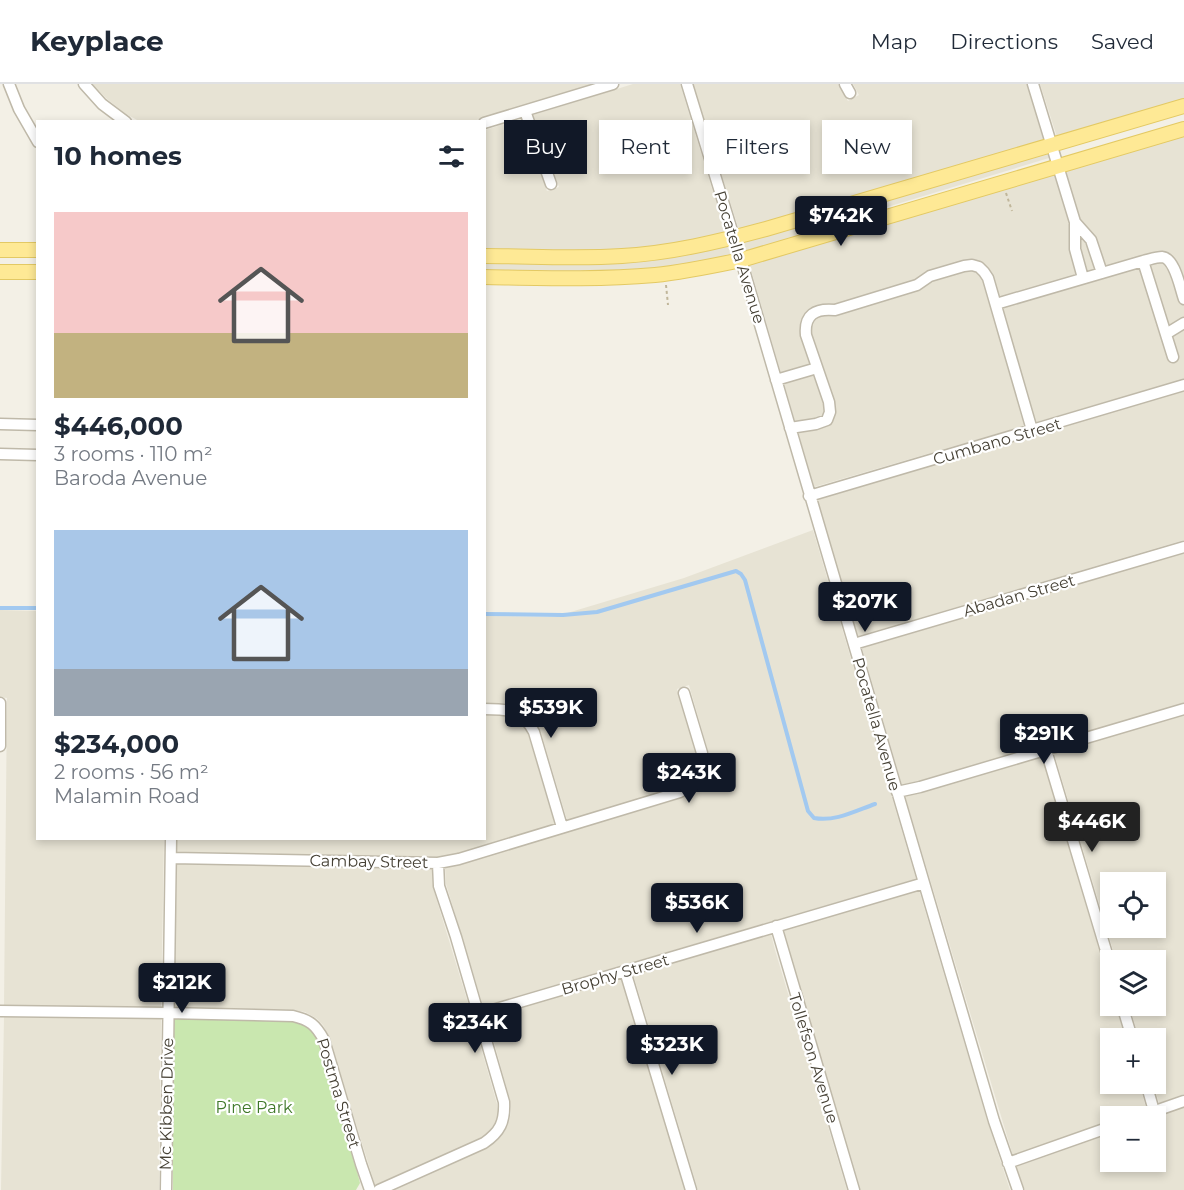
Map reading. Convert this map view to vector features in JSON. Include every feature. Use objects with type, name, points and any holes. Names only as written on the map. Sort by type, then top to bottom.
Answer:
[{"type":"main road","points":[[486,256],[622,256],[690,248],[734,238],[1184,106]]},
{"type":"main road","points":[[486,277],[626,277],[664,274],[741,260],[1184,129]]},
{"type":"main road","points":[[0,250],[36,250]]},
{"type":"main road","points":[[0,272],[36,272]]},
{"type":"street","points":[[9,84],[19,109],[36,139]]},
{"type":"street","points":[[84,84],[102,104],[123,120]]},
{"type":"street","points":[[486,122],[613,84]]},
{"type":"street","name":"Pocatella Avenue","points":[[687,84],[1008,1164],[1018,1190]]},
{"type":"street","points":[[1033,84],[1076,222],[1074,249],[1083,278]]},
{"type":"street","points":[[525,111],[551,184]]},
{"type":"street","points":[[1076,222],[1090,240],[1102,273]]},
{"type":"street","points":[[1077,257],[1095,250]]},
{"type":"street","points":[[996,304],[1163,257],[1173,266],[1184,298]]},
{"type":"street","points":[[1143,261],[1173,357]]},
{"type":"street","points":[[790,428],[827,420],[830,412],[829,402],[806,335],[811,315],[820,310],[835,310],[917,285],[930,276],[972,265],[984,272],[996,304],[1032,430]]},
{"type":"street","points":[[1166,334],[1184,323]]},
{"type":"street","points":[[776,380],[817,368]]},
{"type":"street","name":"Cumbano Street","points":[[809,496],[1184,385]]},
{"type":"street","points":[[0,424],[36,425]]},
{"type":"street","points":[[0,454],[36,455]]},
{"type":"street","name":"Abadan Street","points":[[854,644],[1184,547]]},
{"type":"street","name":"Cambay Street","points":[[171,858],[438,863],[459,859],[680,792],[697,778],[702,753],[684,693]]},
{"type":"street","points":[[0,704],[0,746]]},
{"type":"street","points":[[486,709],[507,709],[524,717],[529,723],[534,732],[562,827]]},
{"type":"street","points":[[897,792],[1184,709]]},
{"type":"street","points":[[1046,750],[1106,950]]},
{"type":"street","name":"Mc Kibben Drive","points":[[166,1190],[171,840]]},
{"type":"street","points":[[379,1190],[484,1143],[499,1129],[504,1112],[504,1102],[440,886],[438,863]]},
{"type":"street","name":"Brophy Street","points":[[478,1014],[924,883]]},
{"type":"street","name":"Tollefson Avenue","points":[[776,926],[854,1190]]},
{"type":"street","points":[[626,971],[692,1190]]},
{"type":"street","name":"Postma Street","points":[[0,1011],[167,1013],[303,1018],[312,1023],[324,1040],[360,1164],[370,1190]]},
{"type":"street","points":[[1166,1107],[1184,1101]]},
{"type":"street","points":[[1008,1164],[1100,1131]]},
{"type":"path","points":[[1003,183],[1012,211]]},
{"type":"path","points":[[664,274],[668,305]]},
{"type":"shaded area","points":[[92,84],[593,84],[476,120],[137,120],[107,99]]},
{"type":"shaded area","points":[[633,84],[680,84],[691,120],[599,120],[599,174],[692,174],[692,123],[704,162],[704,174],[708,174],[726,234],[660,246],[622,250],[486,250],[486,130],[504,124],[504,174],[541,174],[547,191],[559,187],[554,174],[587,174],[587,120],[535,120],[533,115]]},
{"type":"shaded area","points":[[693,84],[838,84],[848,101],[859,95],[853,84],[1027,84],[1044,141],[739,230],[721,174],[810,174],[810,120],[704,120]]},
{"type":"shaded area","points":[[1040,84],[1184,84],[1184,99],[1057,137]]},
{"type":"shaded area","points":[[1184,135],[1184,379],[814,487],[749,263]]},
{"type":"shaded area","points":[[1048,152],[1049,158],[874,211],[811,233],[746,252],[742,242]]},
{"type":"shaded area","points":[[730,245],[733,255],[654,269],[585,272],[486,271],[486,262]]},
{"type":"shaded area","points":[[1184,391],[1184,540],[858,636],[817,500]]},
{"type":"shaded area","points":[[813,530],[916,879],[483,1006],[446,884],[445,867],[682,798],[703,780],[709,759],[689,685],[677,689],[696,754],[692,775],[677,787],[567,820],[540,729],[535,720],[518,706],[507,703],[486,703],[486,616],[554,617],[684,578]]},
{"type":"shaded area","points":[[1184,553],[1184,703],[902,785],[862,648]]},
{"type":"shaded area","points":[[0,610],[36,611],[36,840],[164,840],[161,1007],[4,1005],[7,698],[0,697]]},
{"type":"shaded area","points":[[486,715],[513,717],[524,727],[555,824],[438,857],[177,852],[177,840],[486,840]]},
{"type":"shaded area","points":[[1184,715],[1184,1094],[1159,1103],[1156,1094],[1166,1094],[1166,1028],[1136,1028],[1132,1016],[1166,1016],[1166,950],[1113,950],[1109,938],[1166,938],[1166,872],[1100,872],[1100,907],[1054,753]]},
{"type":"shaded area","points":[[1042,757],[1100,952],[1100,1016],[1119,1016],[1122,1028],[1100,1028],[1100,1094],[1142,1094],[1145,1106],[1100,1106],[1100,1125],[1013,1156],[905,796]]},
{"type":"shaded area","points":[[177,864],[432,868],[433,888],[497,1104],[496,1121],[488,1133],[375,1185],[329,1037],[323,1025],[316,1018],[305,1012],[294,1010],[174,1007]]},
{"type":"shaded area","points":[[919,890],[1010,1190],[860,1190],[783,930]]},
{"type":"shaded area","points":[[771,934],[847,1190],[698,1190],[633,974]]},
{"type":"shaded area","points":[[621,978],[685,1190],[393,1190],[488,1147],[504,1132],[509,1122],[510,1100],[487,1017]]},
{"type":"shaded area","points":[[4,1017],[161,1019],[159,1190],[1,1190]]},
{"type":"shaded area","points":[[1184,1107],[1184,1190],[1025,1190],[1016,1167],[1100,1138],[1100,1172],[1166,1172],[1166,1113]]},
{"type":"green space","name":"Pine Park","points":[[172,1018],[295,1022],[311,1028],[317,1036],[358,1175],[360,1183],[356,1190],[173,1190]]},
{"type":"waterway","points":[[486,614],[563,615],[597,612],[736,571],[745,580],[808,811],[814,818],[822,819],[845,815],[875,804]]},
{"type":"waterway","points":[[0,608],[36,608]]}]
